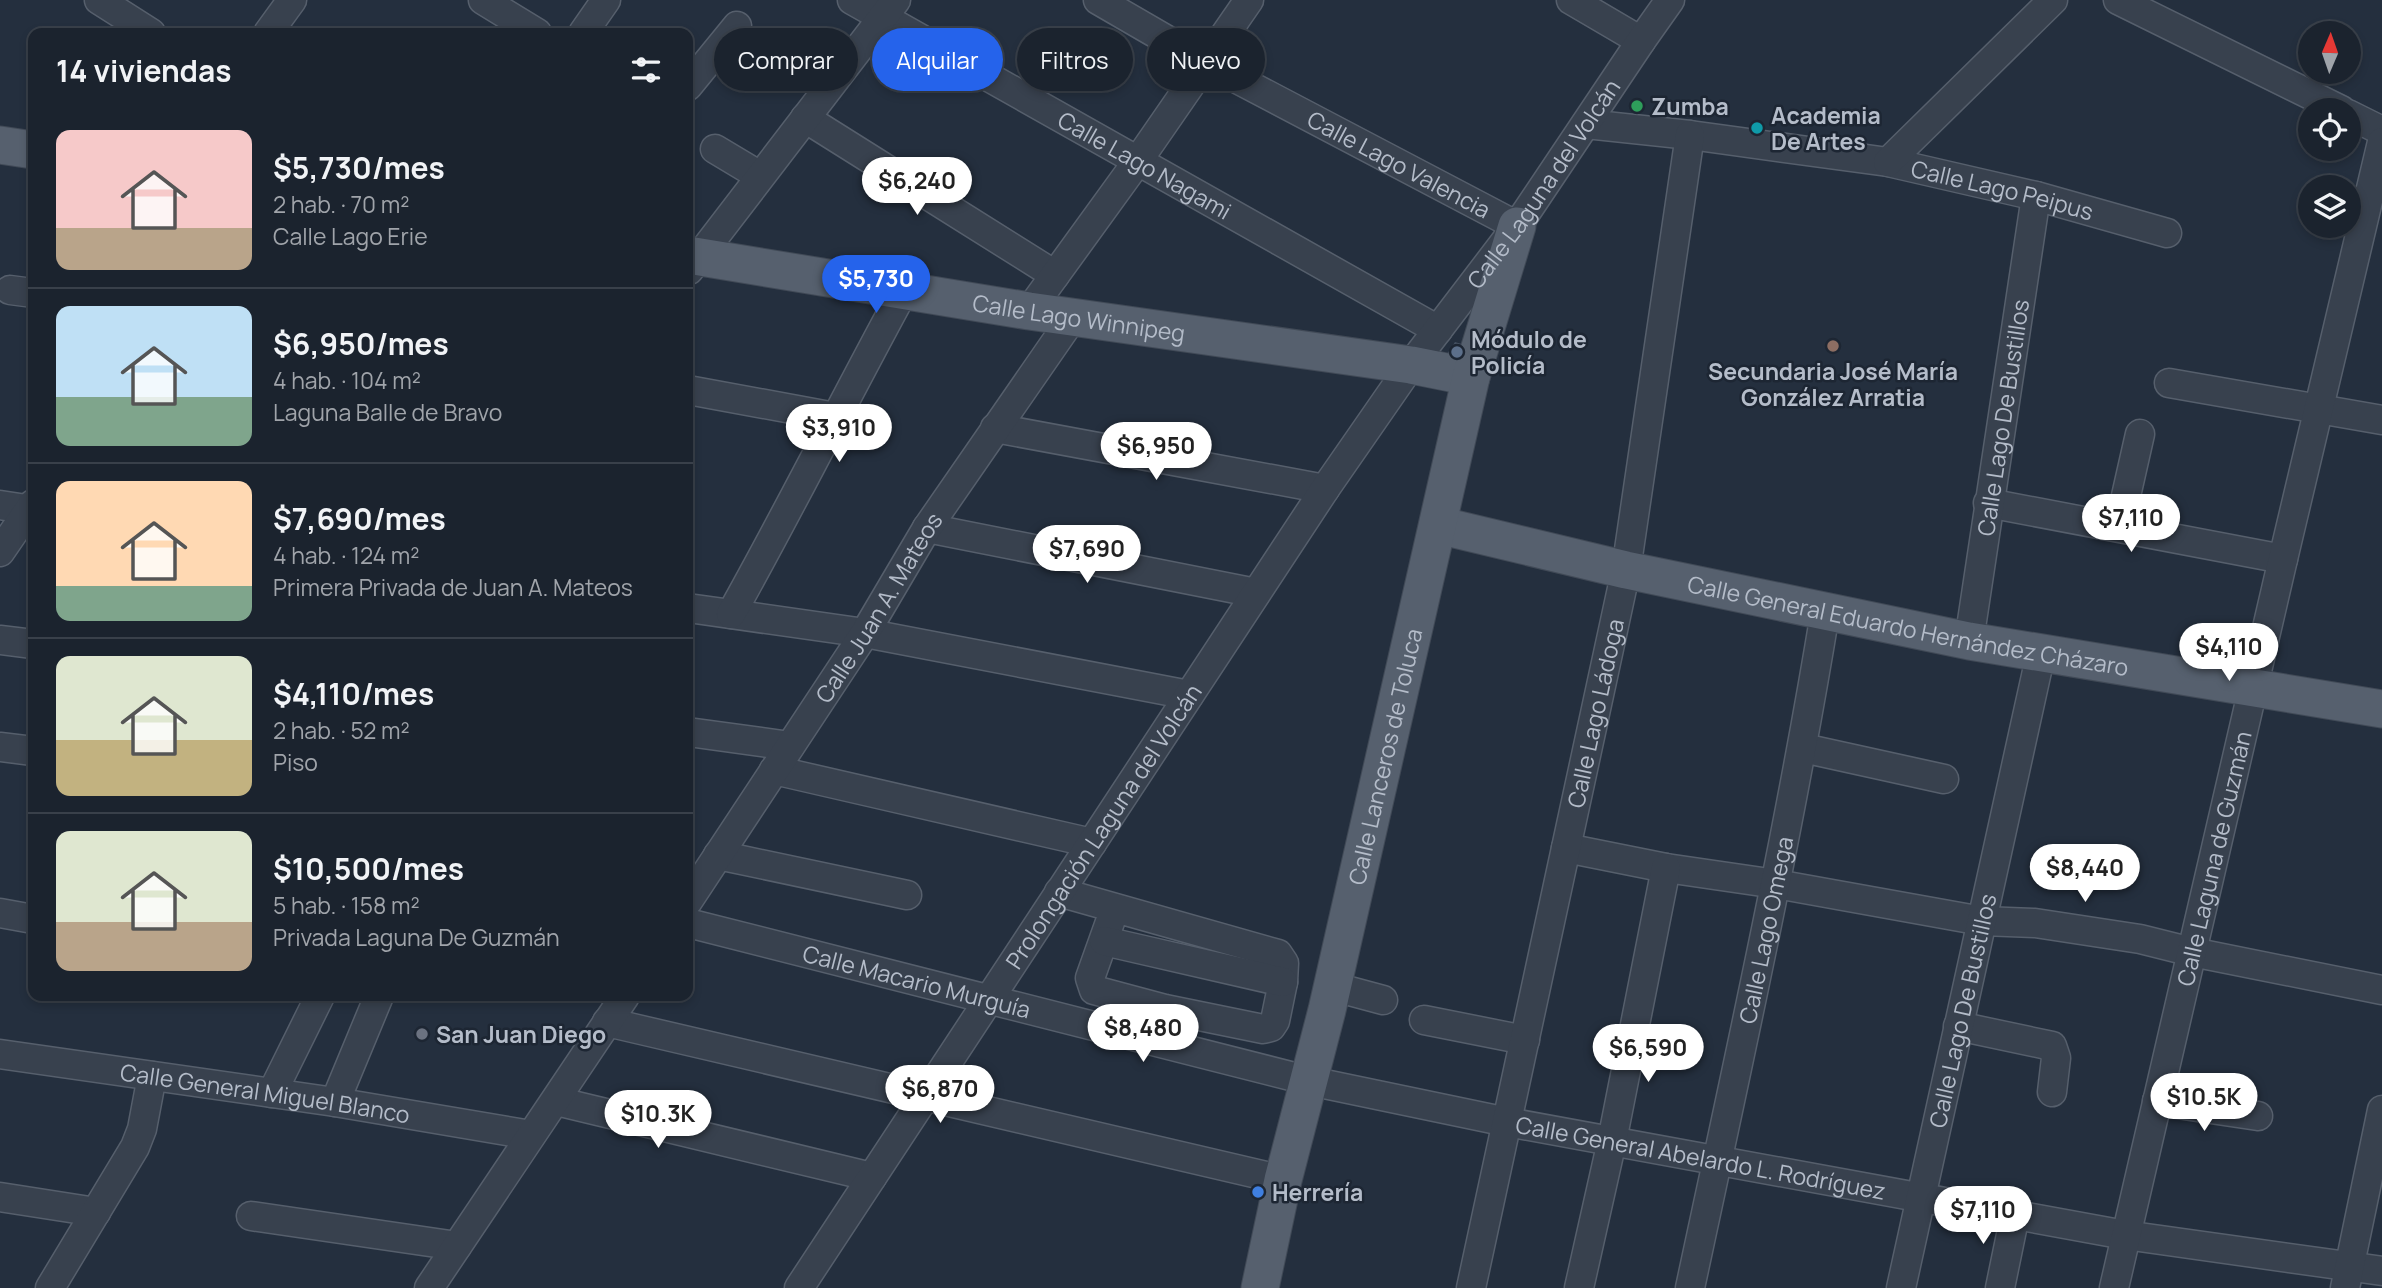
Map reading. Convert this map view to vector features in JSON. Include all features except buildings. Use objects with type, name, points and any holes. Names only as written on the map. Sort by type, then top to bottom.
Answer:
[{"type":"main road","points":[[0,145],[28,149]]},
{"type":"main road","name":"Calle Lanceros de Toluca","points":[[1260,1288],[1471,377],[1517,226]]},
{"type":"main road","name":"Calle Lago Winnipeg","points":[[693,261],[1411,365],[1471,377]]},
{"type":"main road","name":"Calle General Eduardo Hernández Cházaro","points":[[1438,525],[1626,570],[1825,613],[1969,641],[2382,709]]},
{"type":"street","points":[[99,0],[143,28]]},
{"type":"street","points":[[272,28],[292,0]]},
{"type":"street","points":[[483,0],[529,28]]},
{"type":"street","points":[[587,28],[607,0]]},
{"type":"street","name":"Calle Lago Nagami","points":[[852,0],[889,9],[1137,162],[1438,330]]},
{"type":"street","name":"Calle Lago Valencia","points":[[1098,0],[1147,28]]},
{"type":"street","points":[[1229,28],[1248,0]]},
{"type":"street","points":[[1571,0],[1640,41]]},
{"type":"street","name":"Calle Laguna del Volcán","points":[[1411,365],[1517,226],[1670,0]]},
{"type":"street","points":[[1888,162],[2053,0]]},
{"type":"street","points":[[2118,0],[2317,98]]},
{"type":"street","points":[[693,259],[889,9]]},
{"type":"street","points":[[693,80],[737,26]]},
{"type":"street","points":[[1029,311],[1185,91]]},
{"type":"street","name":"Calle Lago Valencia","points":[[1260,91],[1517,226]]},
{"type":"street","points":[[805,118],[1055,275]]},
{"type":"street","points":[[2361,120],[2382,131]]},
{"type":"street","name":"Calle Lago Peipus","points":[[1586,124],[1888,162],[2036,196],[2167,233]]},
{"type":"street","name":"Calle Lago Ládoga","points":[[1471,1288],[1626,570],[1690,135]]},
{"type":"street","name":"Calle Laguna de Guzmán","points":[[2114,1288],[2382,142]]},
{"type":"street","points":[[715,149],[760,176]]},
{"type":"street","name":"Calle Lago De Bustillos","points":[[1969,641],[2036,196]]},
{"type":"street","points":[[731,614],[788,512],[835,417],[904,290]]},
{"type":"street","name":"Calle Juan A. Mateos","points":[[693,893],[864,633],[927,528],[1073,317]]},
{"type":"street","name":"Prolongación Laguna del Volcán","points":[[799,1288],[1256,593],[1411,365]]},
{"type":"street","points":[[2169,383],[2382,420]]},
{"type":"street","points":[[693,391],[835,417]]},
{"type":"street","points":[[995,428],[1325,489]]},
{"type":"street","points":[[2119,527],[2140,434]]},
{"type":"street","points":[[1989,503],[2283,559]]},
{"type":"street","points":[[0,505],[28,508]]},
{"type":"street","points":[[0,552],[28,514]]},
{"type":"street","points":[[927,528],[1256,593]]},
{"type":"street","points":[[693,609],[864,633],[1189,695]]},
{"type":"street","name":"Calle Lago Omega","points":[[1690,1288],[1776,884],[1803,748],[1825,613]]},
{"type":"street","points":[[0,640],[28,643]]},
{"type":"street","name":"Calle Lago De Bustillos","points":[[1901,1288],[2041,653]]},
{"type":"street","points":[[693,733],[790,746]]},
{"type":"street","points":[[0,747],[28,750]]},
{"type":"street","points":[[1803,748],[1944,779]]},
{"type":"street","points":[[774,770],[1092,843]]},
{"type":"street","points":[[1566,848],[1666,868],[1776,884],[1982,921],[2087,929],[2166,943],[2192,951],[2382,990]]},
{"type":"street","points":[[718,855],[907,895]]},
{"type":"street","points":[[1579,1288],[1612,1141],[1666,868]]},
{"type":"street","points":[[1059,892],[1278,954],[1284,963],[1283,982],[1275,1021],[1271,1027],[1263,1029],[1165,1009],[1094,990],[1090,978],[1115,908]]},
{"type":"street","points":[[0,913],[28,918]]},
{"type":"street","name":"Calle Macario Murguía","points":[[693,924],[1310,1081]]},
{"type":"street","points":[[1104,941],[1283,982]]},
{"type":"street","points":[[1331,986],[1383,1000]]},
{"type":"street","points":[[272,1093],[318,1001]]},
{"type":"street","points":[[335,1102],[377,1001]]},
{"type":"street","points":[[429,1288],[622,1001]]},
{"type":"street","points":[[1424,1020],[1525,1040]]},
{"type":"street","points":[[607,1023],[1283,1180]]},
{"type":"street","points":[[1958,1026],[2052,1046],[2056,1058],[2052,1092]]},
{"type":"street","name":"Calle General Miguel Blanco","points":[[0,1054],[335,1102],[531,1135]]},
{"type":"street","points":[[50,1288],[135,1147],[142,1129],[152,1076]]},
{"type":"street","name":"Calle General Abelardo L. Rodríguez","points":[[1310,1081],[1507,1122],[2347,1278],[2382,1271]]},
{"type":"street","points":[[556,1101],[872,1177]]},
{"type":"street","points":[[2157,1101],[2258,1116]]},
{"type":"street","points":[[2347,1278],[2381,1117]]},
{"type":"street","points":[[0,1197],[96,1212]]},
{"type":"street","points":[[2000,1288],[2015,1215]]},
{"type":"street","points":[[251,1216],[457,1246]]},
{"type":"place","name":"Zumba","points":[[1637,106]]},
{"type":"place","name":"Academia De Artes","points":[[1757,128]]},
{"type":"place","name":"Secundaria José María González Arratia","points":[[1833,346]]},
{"type":"place","name":"Módulo de Policía","points":[[1457,352]]},
{"type":"place","name":"San Juan Diego","points":[[422,1034]]},
{"type":"place","name":"Herrería","points":[[1258,1192]]}]
